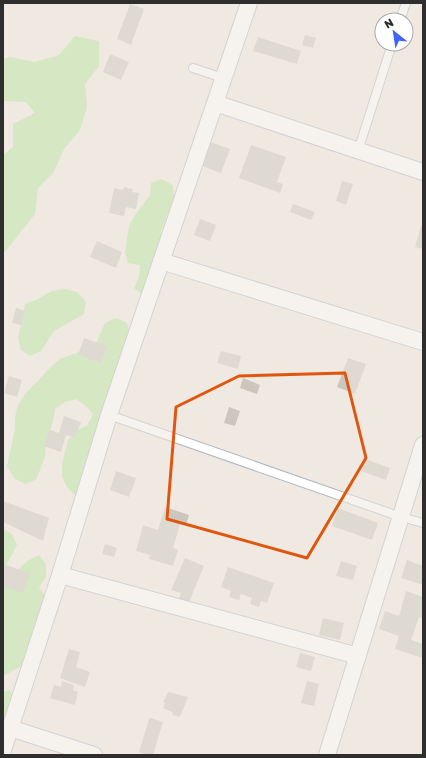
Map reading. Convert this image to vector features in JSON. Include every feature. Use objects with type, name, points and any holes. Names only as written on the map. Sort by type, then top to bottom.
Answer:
[{"type":"street","points":[[3,750],[60,575],[109,415],[249,3]]},
{"type":"street","points":[[215,103],[423,172]]},
{"type":"street","points":[[161,261],[423,342]]},
{"type":"street","points":[[327,755],[423,445]]},
{"type":"street","points":[[60,575],[358,656]]},
{"type":"street","points":[[10,728],[94,755]]},
{"type":"lane","points":[[358,151],[389,52]]},
{"type":"lane","points":[[193,68],[223,78]]},
{"type":"lane","points":[[109,415],[401,517],[423,523]]},
{"type":"highlighted area","points":[[345,373],[366,458],[307,558],[167,519],[176,407],[239,376]]},
{"type":"green space","points":[[75,36],[99,41],[99,66],[85,84],[87,107],[80,130],[64,149],[54,172],[38,188],[35,214],[4,253],[3,257],[3,155],[13,147],[13,124],[35,113],[26,102],[3,101],[3,59],[10,57],[35,62],[59,55]]},
{"type":"green space","points":[[161,179],[173,185],[174,197],[161,231],[160,265],[144,296],[134,288],[139,277],[140,265],[128,263],[125,252],[129,226],[135,215],[150,195],[151,183]]},
{"type":"green space","points":[[65,289],[77,292],[86,302],[84,314],[54,331],[41,351],[30,356],[21,350],[18,339],[25,304],[52,291]]},
{"type":"green space","points":[[116,318],[127,323],[130,335],[87,497],[76,496],[67,487],[62,476],[62,464],[68,440],[76,430],[87,426],[93,414],[86,406],[76,399],[65,402],[55,409],[46,444],[45,457],[36,480],[25,484],[14,478],[7,466],[15,429],[15,417],[18,405],[25,394],[60,359],[95,346],[105,323]]},
{"type":"green space","points":[[3,529],[12,534],[17,545],[6,566],[10,578],[27,561],[39,555],[46,564],[46,577],[39,587],[46,598],[46,621],[50,634],[46,645],[29,662],[3,676]]},
{"type":"green space","points":[[10,690],[16,700],[12,712],[3,722],[3,692]]},
{"type":"building","points":[[130,4],[144,9],[131,45],[117,39]]},
{"type":"building","points":[[305,35],[316,38],[313,48],[302,45]]},
{"type":"building","points":[[258,37],[301,51],[297,64],[253,51]]},
{"type":"building","points":[[110,54],[129,62],[121,80],[103,72]]},
{"type":"building","points":[[210,142],[230,149],[221,173],[202,166]]},
{"type":"building","points":[[251,145],[286,157],[277,182],[283,184],[280,193],[239,178]]},
{"type":"building","points":[[342,181],[353,184],[346,205],[336,201]]},
{"type":"building","points":[[124,187],[133,189],[132,192],[139,193],[136,209],[126,207],[124,216],[109,213],[114,188],[123,190]]},
{"type":"building","points":[[293,204],[315,212],[311,220],[290,212]]},
{"type":"building","points":[[200,219],[216,225],[210,241],[194,235]]},
{"type":"building","points":[[421,226],[423,227],[423,249],[415,247]]},
{"type":"building","points":[[97,241],[122,252],[116,268],[90,257]]},
{"type":"building","points":[[16,308],[25,311],[21,325],[12,323]]},
{"type":"building","points":[[84,338],[107,346],[101,363],[78,355]]},
{"type":"building","points":[[221,351],[241,356],[238,369],[217,363]]},
{"type":"building","points":[[348,358],[366,364],[355,394],[337,387]]},
{"type":"building","points":[[9,376],[22,380],[17,397],[4,393]]},
{"type":"building","points":[[243,378],[260,385],[257,394],[240,388]]},
{"type":"building","points":[[229,407],[240,411],[235,426],[224,423]]},
{"type":"building","points":[[64,416],[81,422],[75,438],[66,435],[61,452],[44,446],[50,430],[59,433]]},
{"type":"building","points":[[365,459],[390,468],[386,480],[361,471]]},
{"type":"building","points":[[116,471],[136,478],[129,497],[110,490]]},
{"type":"building","points":[[3,501],[49,518],[43,541],[3,522]]},
{"type":"building","points":[[165,507],[189,515],[186,525],[180,524],[173,548],[178,550],[173,566],[149,559],[150,555],[136,551],[143,525],[158,530]]},
{"type":"building","points":[[338,508],[378,523],[372,540],[332,526]]},
{"type":"building","points":[[105,544],[117,548],[114,557],[102,554]]},
{"type":"building","points":[[185,558],[204,566],[189,602],[179,599],[181,593],[171,590]]},
{"type":"building","points":[[407,560],[423,566],[423,585],[401,578]]},
{"type":"building","points":[[341,561],[357,566],[353,580],[336,576]]},
{"type":"building","points":[[3,564],[30,573],[23,593],[3,586]]},
{"type":"building","points":[[228,567],[274,583],[267,603],[261,601],[259,607],[250,604],[252,598],[241,594],[239,600],[229,597],[231,591],[221,587]]},
{"type":"building","points":[[406,591],[423,597],[423,618],[419,617],[411,640],[423,644],[423,658],[395,649],[399,636],[379,629],[385,611],[399,616]]},
{"type":"building","points":[[323,618],[344,623],[340,640],[319,635]]},
{"type":"building","points":[[69,649],[80,652],[76,667],[90,672],[85,687],[60,678]]},
{"type":"building","points":[[300,653],[315,657],[311,671],[296,667]]},
{"type":"building","points":[[62,681],[74,685],[73,690],[78,692],[75,705],[50,698],[54,685],[61,687]]},
{"type":"building","points":[[307,681],[319,684],[314,706],[301,703]]},
{"type":"building","points":[[168,692],[188,697],[180,717],[173,715],[172,712],[163,708],[165,703],[163,702]]},
{"type":"building","points":[[151,718],[163,722],[153,755],[146,755],[139,752],[149,719]]}]
